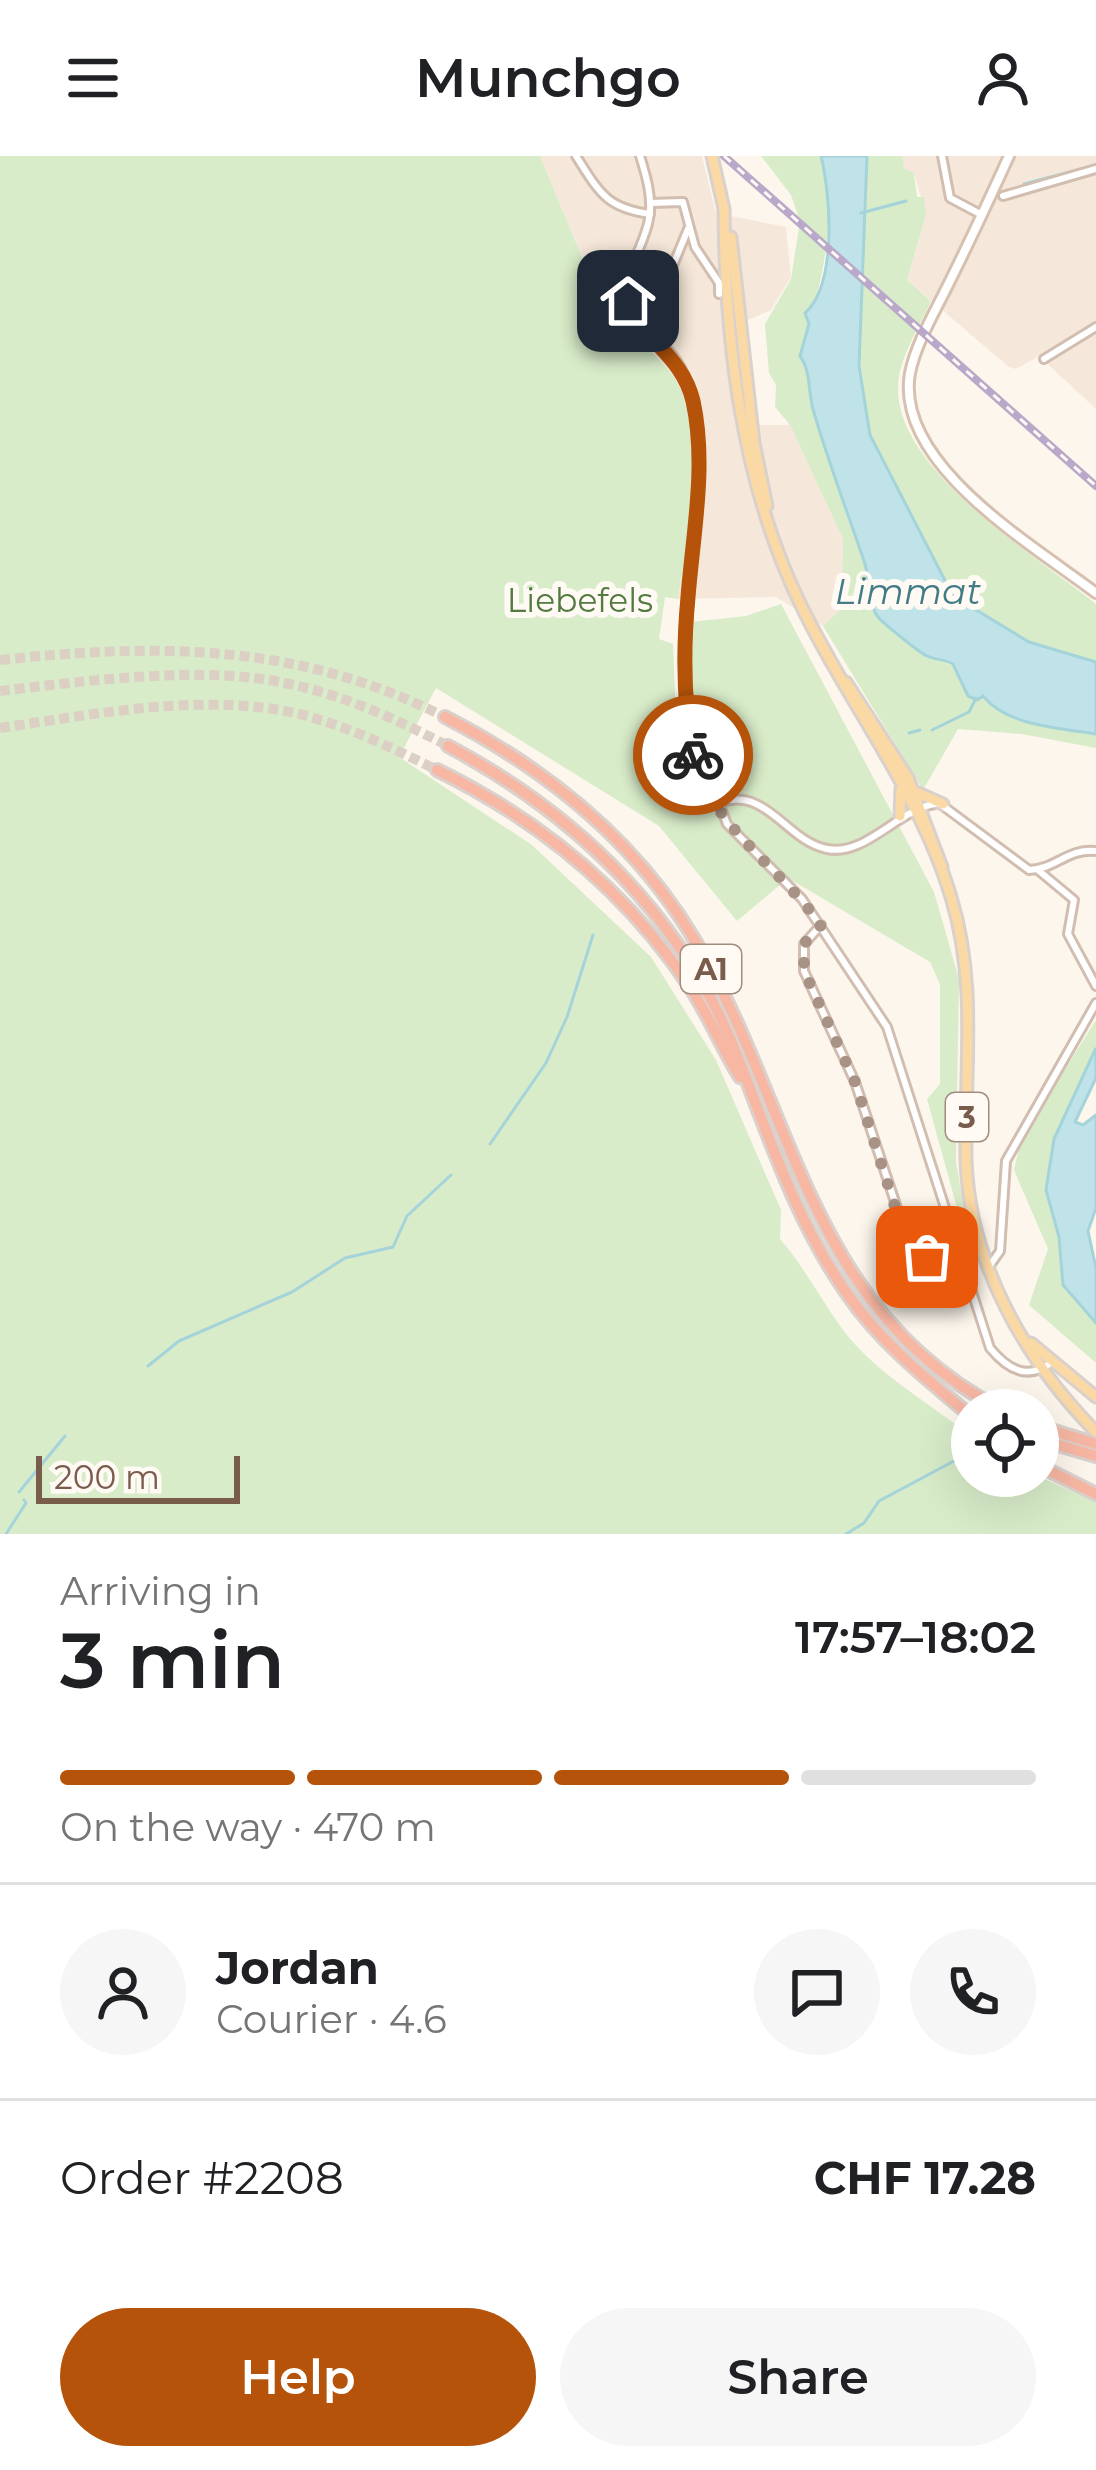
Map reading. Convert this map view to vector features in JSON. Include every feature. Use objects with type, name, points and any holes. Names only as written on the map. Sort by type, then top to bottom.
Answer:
[{"type":"highway","name":"A1","points":[[445,717],[551,781],[607,829],[656,883],[713,974],[807,1194],[850,1274],[883,1318],[920,1355],[971,1389]]},
{"type":"highway","name":"A1","points":[[448,746],[542,805],[598,850],[648,902],[712,998],[802,1216],[839,1282],[884,1340],[951,1397]]},
{"type":"highway","name":"A1","points":[[437,770],[539,829],[613,892],[691,988],[750,1094]]},
{"type":"highway","points":[[1059,1433],[1096,1444]]},
{"type":"highway","points":[[1059,1445],[1096,1456]]},
{"type":"highway","points":[[1059,1476],[1096,1494]]},
{"type":"main road","name":"3","points":[[712,156],[724,209],[740,411],[754,483],[797,598],[918,808]]},
{"type":"main road","points":[[1009,156],[913,361],[909,398],[914,423],[927,449],[957,481],[1096,593]]},
{"type":"main road","name":"3","points":[[842,678],[865,707],[914,791],[943,873],[968,978],[966,1166],[974,1222],[988,1268],[1027,1340],[1096,1432]]},
{"type":"main road","points":[[901,783],[901,816]]},
{"type":"main road","points":[[914,791],[944,803]]},
{"type":"main road","name":"3","points":[[1047,1366],[1096,1396]]},
{"type":"street","points":[[576,156],[609,202],[619,209],[650,214]]},
{"type":"street","points":[[640,156],[650,214],[628,283],[628,301],[640,323],[676,361],[693,401],[698,507],[684,685],[696,766],[706,793],[719,803],[727,824],[787,882],[821,925],[887,1027],[990,1348],[1012,1369],[1034,1374],[1047,1366]]},
{"type":"street","points":[[942,156],[950,198],[982,215]]},
{"type":"street","points":[[1003,196],[1096,169]]},
{"type":"street","points":[[650,203],[681,199],[688,228],[704,266],[719,283],[719,294]]},
{"type":"street","points":[[667,280],[688,228]]},
{"type":"street","points":[[1044,359],[1096,327]]},
{"type":"street","points":[[719,803],[748,800],[810,843],[832,850],[861,844],[901,816],[944,803],[1073,900],[1068,934],[1096,986]]},
{"type":"street","points":[[1038,870],[1078,849],[1096,850]]},
{"type":"street","points":[[821,925],[804,944],[802,965],[855,1082],[898,1216],[921,1254],[958,1255]]},
{"type":"street","points":[[988,1268],[1000,1251],[1006,1161],[1096,1003]]},
{"type":"shaded area","points":[[540,156],[702,156],[716,213],[786,227],[791,277],[771,310],[728,329],[735,425],[790,425],[843,539],[841,609],[823,626],[776,597],[678,599],[690,523],[680,386],[581,255]]},
{"type":"shaded area","points":[[903,156],[1096,156],[1096,409],[1039,356],[1016,369],[1009,367],[907,280],[926,215],[914,173],[904,168]]},
{"type":"green space","name":"Liebefels","points":[[0,156],[540,156],[581,255],[608,293],[616,327],[611,346],[646,345],[678,384],[688,415],[693,467],[689,521],[678,599],[665,597],[659,639],[673,644],[677,744],[695,734],[688,669],[691,622],[746,616],[781,604],[934,892],[959,979],[956,1162],[967,1225],[962,1226],[927,1099],[940,1084],[940,984],[930,962],[788,878],[737,921],[659,826],[436,688],[399,757],[532,845],[651,957],[716,1060],[781,1210],[780,1239],[856,1346],[951,1421],[951,1497],[1059,1497],[1059,1485],[1096,1502],[1096,1534],[0,1534]]},
{"type":"green space","points":[[761,156],[821,156],[828,232],[800,355],[877,617],[926,656],[955,668],[963,687],[1019,718],[1096,734],[1096,748],[1022,734],[958,729],[923,790],[823,626],[841,609],[843,539],[790,425],[775,407],[776,385],[769,373],[765,324],[791,279],[800,221],[791,195]]},
{"type":"green space","points":[[867,156],[903,156],[904,168],[914,173],[917,197],[924,197],[926,215],[907,280],[931,301],[901,366],[898,389],[904,420],[920,451],[974,510],[1096,604],[1096,662],[1029,642],[953,596],[870,435],[859,366]]},
{"type":"green space","points":[[1096,1020],[1096,1048],[1054,1139],[1046,1190],[1059,1237],[1063,1285],[1096,1323],[1096,1363],[1029,1305],[1048,1249],[1014,1170],[1021,1139]]},
{"type":"water","name":"Limmat","points":[[821,156],[867,156],[859,366],[870,435],[953,596],[1029,642],[1096,662],[1096,734],[1020,720],[983,696],[977,700],[968,696],[953,664],[923,654],[875,612],[865,564],[819,429],[800,356],[809,324],[805,313],[815,300],[827,262],[829,216]]},
{"type":"water","points":[[1096,1048],[1096,1078],[1075,1122],[1083,1125],[1096,1115],[1096,1208],[1088,1231],[1096,1268],[1096,1323],[1063,1285],[1059,1237],[1046,1190],[1054,1139]]},
{"type":"waterway","points":[[1024,184],[1096,165]]},
{"type":"waterway","points":[[861,213],[906,201]]},
{"type":"waterway","points":[[932,730],[969,712],[976,698]]},
{"type":"waterway","points":[[909,733],[920,730]]},
{"type":"waterway","points":[[490,1144],[546,1063],[567,1017],[593,935]]},
{"type":"waterway","points":[[148,1366],[179,1341],[292,1292],[345,1258],[393,1247],[407,1216],[451,1175]]},
{"type":"waterway","points":[[19,1492],[65,1436]]},
{"type":"waterway","points":[[846,1534],[864,1523],[879,1501],[951,1463]]},
{"type":"waterway","points":[[6,1534],[24,1500]]},
{"type":"tunnel","points":[[0,660],[116,651],[227,654],[336,674],[445,717]]},
{"type":"tunnel","points":[[0,691],[143,677],[252,678],[349,701],[448,746]]},
{"type":"tunnel","points":[[0,728],[137,709],[206,705],[274,709],[338,726],[437,770]]},
{"type":"railway","points":[[724,156],[1096,486]]},
{"type":"way so far","points":[[693,755],[706,793],[719,803],[727,824],[787,882],[821,925],[804,944],[804,971],[855,1082],[909,1240],[927,1257]]},
{"type":"route","points":[[628,301],[640,323],[676,361],[693,401],[698,507],[683,667],[693,755]]}]
